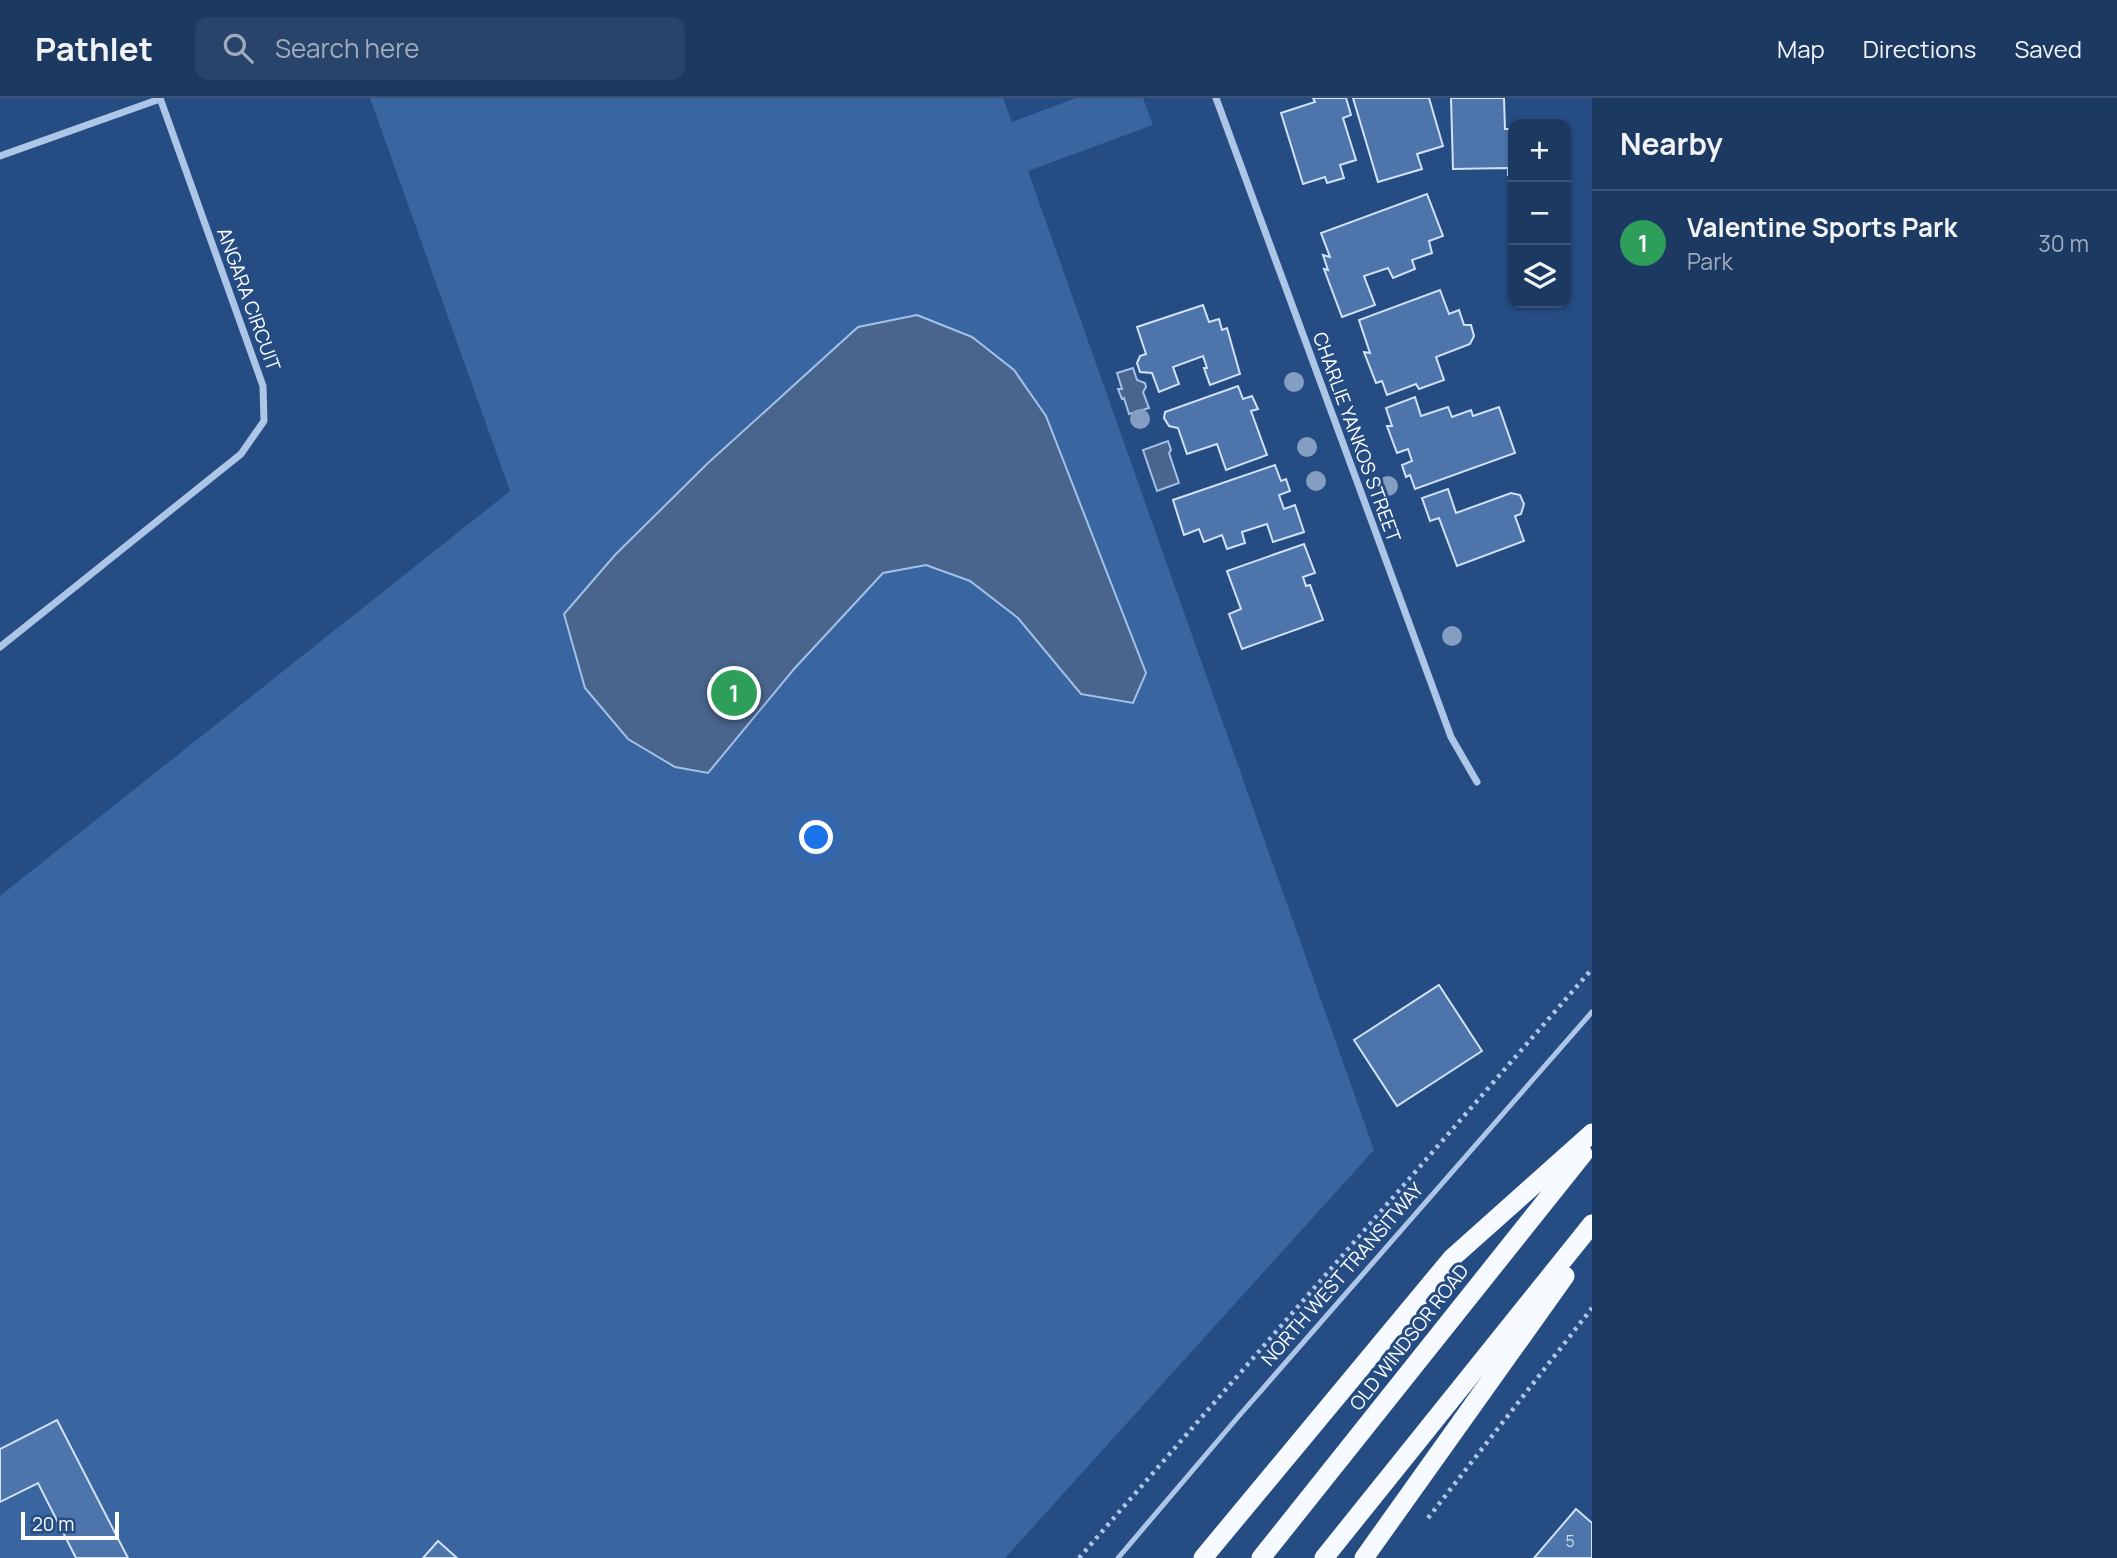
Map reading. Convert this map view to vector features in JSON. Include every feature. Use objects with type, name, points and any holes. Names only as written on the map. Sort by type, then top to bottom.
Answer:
[{"type":"highway","points":[[1203,1558],[1452,1258],[1592,1133]]},
{"type":"highway","name":"OLD WINDSOR ROAD","points":[[1261,1558],[1592,1143]]},
{"type":"highway","points":[[1324,1558],[1592,1224]]},
{"type":"highway","points":[[1364,1558],[1592,1238]]},
{"type":"street","points":[[0,156],[160,98]]},
{"type":"street","name":"ANGARA CIRCUIT","points":[[0,647],[241,454],[264,421],[263,386],[160,98]]},
{"type":"street","name":"CHARLIE YANKOS STREET","points":[[1216,98],[1451,737],[1477,782]]},
{"type":"lane","name":"NORTH WEST TRANSITWAY","points":[[1118,1558],[1247,1406],[1592,1012]]},
{"type":"path","points":[[1079,1558],[1592,969]]},
{"type":"path","points":[[1422,1526],[1592,1308]]},
{"type":"shaded area","points":[[370,98],[1003,98],[1012,122],[1076,98],[1143,98],[1153,125],[1028,171],[1374,1150],[1005,1558],[0,1558],[0,896],[510,491]]},
{"type":"shaded area","points":[[917,315],[972,337],[1014,370],[1046,416],[1146,673],[1133,703],[1081,694],[1018,618],[970,581],[926,565],[883,573],[794,669],[708,773],[675,767],[628,739],[585,688],[564,614],[615,555],[708,463],[858,327]]},
{"type":"shaded area","points":[[1133,368],[1137,380],[1145,383],[1143,392],[1149,408],[1129,414],[1118,389],[1122,389],[1117,373]]},
{"type":"shaded area","points":[[1168,441],[1179,483],[1157,491],[1143,450]]},
{"type":"building","points":[[1313,98],[1346,98],[1351,115],[1343,118],[1356,160],[1340,165],[1344,178],[1327,183],[1325,177],[1303,184],[1281,113],[1315,102]]},
{"type":"building","points":[[1353,98],[1429,98],[1443,146],[1417,154],[1422,169],[1378,182]]},
{"type":"building","points":[[1451,98],[1504,98],[1505,129],[1508,129],[1508,168],[1453,169]]},
{"type":"building","points":[[1427,194],[1443,236],[1429,241],[1432,253],[1412,260],[1415,269],[1393,278],[1388,268],[1364,276],[1375,305],[1342,317],[1324,269],[1328,270],[1323,255],[1330,257],[1321,233]]},
{"type":"building","points":[[1440,290],[1449,314],[1459,310],[1464,325],[1471,325],[1474,336],[1470,344],[1436,357],[1444,380],[1419,389],[1416,384],[1387,395],[1382,381],[1376,383],[1364,352],[1370,353],[1359,320]]},
{"type":"building","points":[[1203,305],[1209,322],[1219,319],[1222,330],[1227,328],[1240,374],[1210,385],[1203,356],[1173,367],[1179,384],[1159,392],[1152,373],[1140,372],[1137,363],[1140,356],[1146,354],[1137,327]]},
{"type":"building","points":[[1238,386],[1243,399],[1252,396],[1258,409],[1251,411],[1267,455],[1226,470],[1217,444],[1187,454],[1178,428],[1169,426],[1164,418],[1165,412]]},
{"type":"building","points":[[1415,397],[1421,416],[1448,407],[1452,417],[1471,410],[1473,416],[1499,407],[1515,453],[1415,489],[1410,475],[1406,477],[1402,465],[1412,461],[1408,449],[1397,453],[1387,426],[1392,426],[1386,408]]},
{"type":"building","points":[[1275,465],[1281,481],[1286,479],[1290,491],[1279,495],[1284,509],[1295,505],[1304,532],[1273,542],[1267,524],[1242,532],[1245,543],[1227,549],[1222,535],[1204,542],[1199,529],[1184,535],[1173,500]]},
{"type":"building","points":[[1448,489],[1456,513],[1511,493],[1520,495],[1524,504],[1521,514],[1515,516],[1524,541],[1457,566],[1439,518],[1430,521],[1422,498]]},
{"type":"building","points":[[1304,544],[1315,573],[1303,577],[1306,586],[1310,585],[1323,620],[1242,649],[1229,614],[1241,609],[1227,571]]},
{"type":"building","points":[[1439,985],[1482,1051],[1397,1106],[1354,1040]]},
{"type":"building","points":[[57,1420],[128,1558],[76,1558],[38,1483],[0,1502],[0,1449]]},
{"type":"building","points":[[1576,1509],[1592,1523],[1592,1558],[1534,1558]]},
{"type":"building","points":[[438,1541],[457,1558],[423,1558]]},
{"type":"place","name":"Valentine Sports Park","points":[[734,693]]}]
